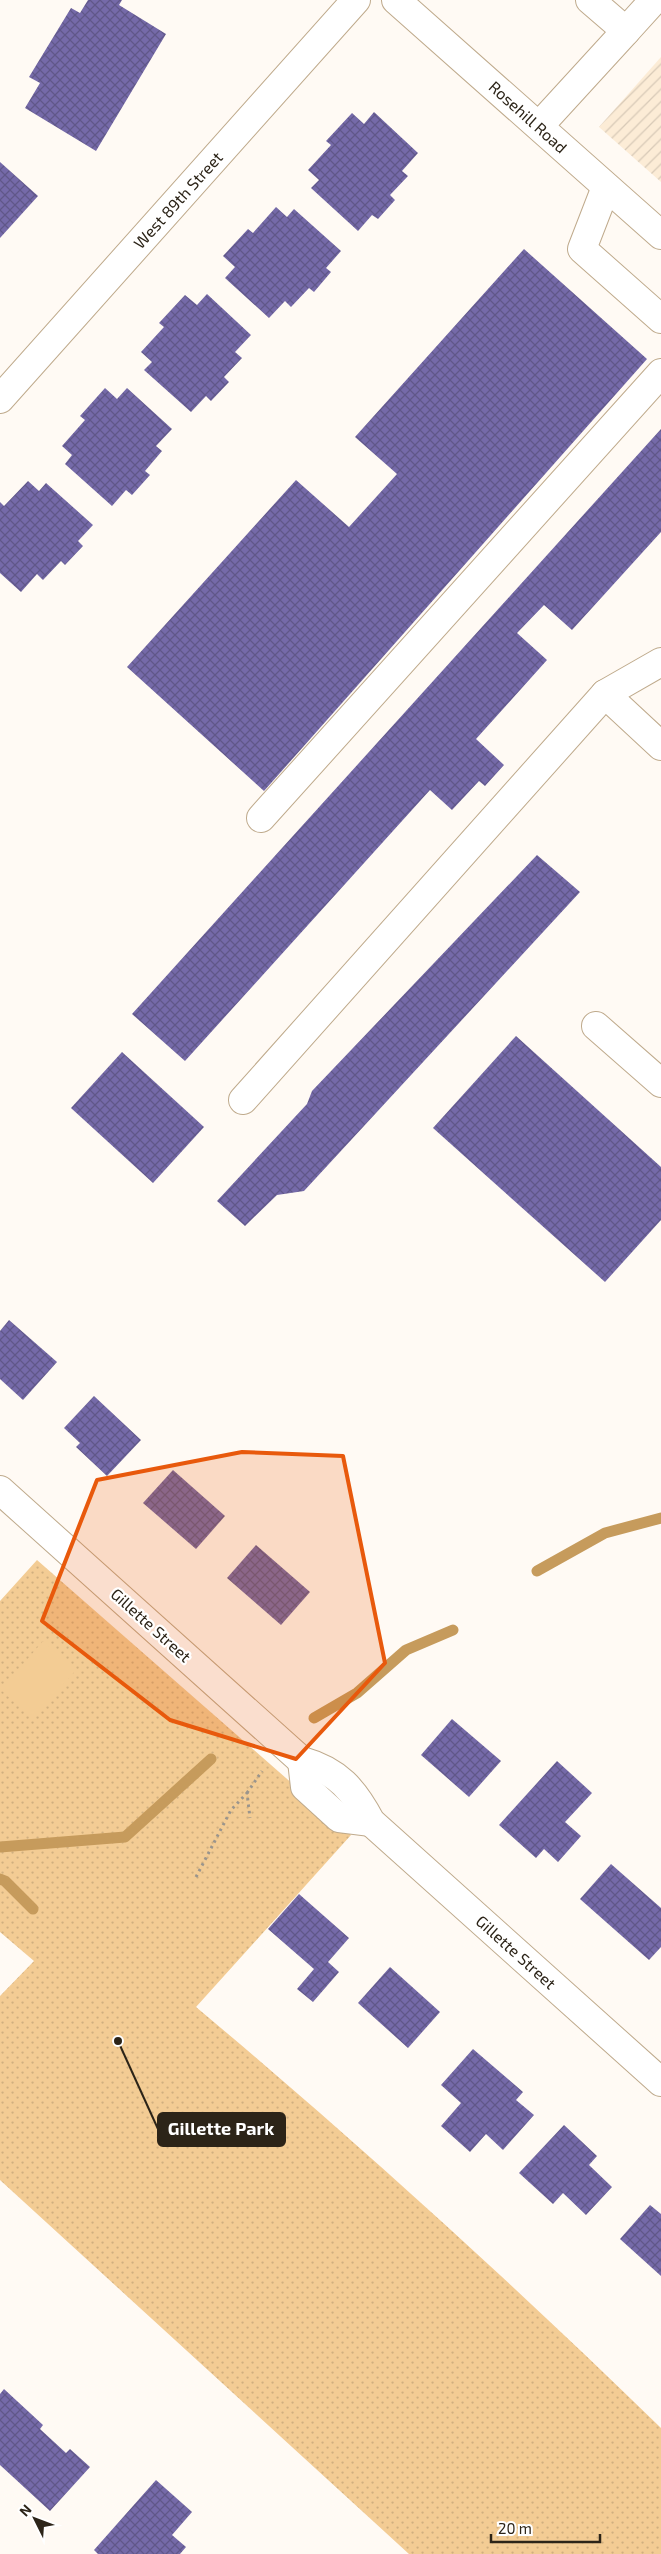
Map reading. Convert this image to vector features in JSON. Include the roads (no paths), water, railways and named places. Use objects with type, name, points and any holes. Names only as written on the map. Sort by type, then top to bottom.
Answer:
[{"type":"street","name":"West 89th Street","points":[[0,400],[356,0]]},
{"type":"street","name":"Rosehill Road","points":[[396,0],[661,235]]},
{"type":"street","points":[[590,0],[626,31]]},
{"type":"street","points":[[539,126],[654,0]]},
{"type":"street","points":[[606,187],[582,249],[661,319]]},
{"type":"street","points":[[261,818],[661,373]]},
{"type":"street","points":[[244,1100],[606,694],[661,662]]},
{"type":"street","points":[[606,694],[661,746]]},
{"type":"street","points":[[596,1026],[661,1083]]},
{"type":"street","name":"Gillette Street","points":[[0,1490],[302,1760],[305,1787],[339,1818],[371,1822],[661,2082]]},
{"type":"waterway","points":[[537,1571],[605,1533],[661,1518]]},
{"type":"waterway","points":[[314,1718],[357,1693],[406,1650],[453,1630]]},
{"type":"waterway","points":[[0,1847],[125,1837],[211,1759]]},
{"type":"waterway","points":[[0,1879],[5,1881],[33,1909]]},
{"type":"place","name":"Gillette Park","points":[[118,2041]]}]
